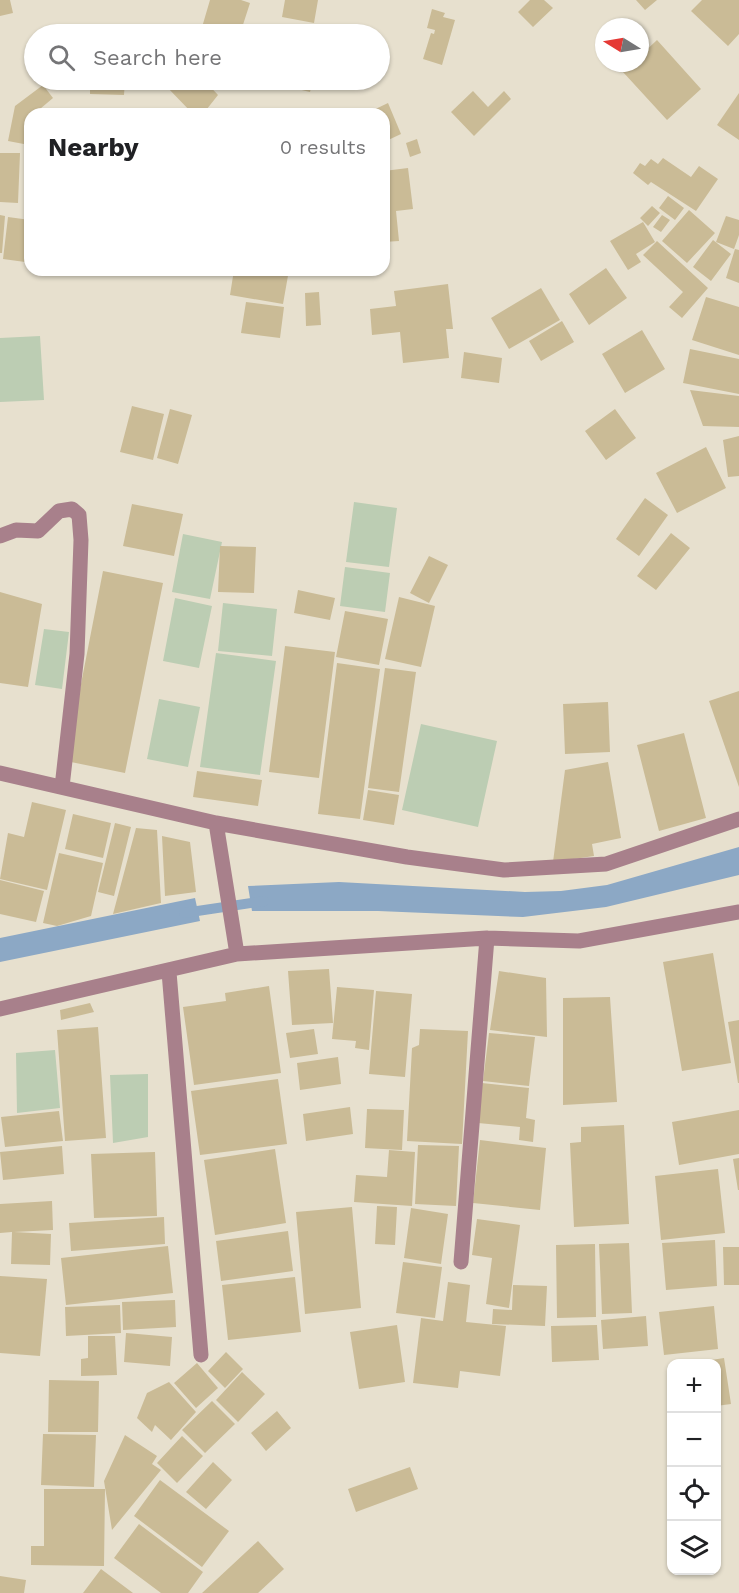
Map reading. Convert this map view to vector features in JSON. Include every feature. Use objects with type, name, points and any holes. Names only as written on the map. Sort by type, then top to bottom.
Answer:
[{"type":"street","points":[[0,536],[16,531],[38,531],[59,511],[72,509],[79,515],[81,540],[77,654],[62,787]]},
{"type":"street","points":[[0,773],[216,823],[406,857],[504,870],[606,864],[739,819]]},
{"type":"street","points":[[216,823],[237,954]]},
{"type":"street","points":[[0,1009],[169,972],[237,954],[487,938],[579,941],[739,912]]},
{"type":"street","points":[[461,1262],[487,938]]},
{"type":"street","points":[[169,972],[201,1354]]},
{"type":"green space","points":[[40,336],[44,400],[0,402],[0,338]]},
{"type":"green space","points":[[354,502],[397,508],[389,567],[346,562]]},
{"type":"green space","points":[[183,534],[222,542],[210,599],[172,592]]},
{"type":"green space","points":[[345,567],[390,573],[385,612],[340,606]]},
{"type":"green space","points":[[175,598],[212,606],[199,668],[163,661]]},
{"type":"green space","points":[[223,603],[277,609],[272,656],[218,651]]},
{"type":"green space","points":[[44,629],[69,632],[62,689],[35,685]]},
{"type":"green space","points":[[216,653],[276,661],[260,775],[200,767]]},
{"type":"green space","points":[[159,699],[200,707],[188,767],[147,759]]},
{"type":"green space","points":[[421,724],[497,741],[478,827],[402,810]]},
{"type":"green space","points":[[55,1050],[60,1108],[17,1113],[16,1053]]},
{"type":"green space","points":[[148,1074],[148,1137],[113,1143],[110,1075]]},
{"type":"water","points":[[739,847],[739,875],[606,907],[523,917],[378,911],[252,911],[248,886],[339,882],[525,892],[561,891],[607,885]]},
{"type":"water","points":[[195,898],[200,921],[0,962],[0,938]]},
{"type":"building","points":[[0,0],[10,0],[13,13],[0,16]]},
{"type":"building","points":[[210,0],[241,0],[250,3],[243,24],[203,24]]},
{"type":"building","points":[[285,0],[318,0],[314,23],[282,17]]},
{"type":"building","points":[[530,0],[544,0],[553,8],[533,27],[518,12]]},
{"type":"building","points":[[636,0],[657,0],[645,10]]},
{"type":"building","points":[[702,0],[739,0],[739,34],[728,46],[691,11]]},
{"type":"building","points":[[432,9],[445,13],[443,17],[455,20],[442,65],[423,59],[431,33],[434,34],[435,30],[427,28]]},
{"type":"building","points":[[657,40],[701,89],[667,120],[623,72],[649,72],[649,48]]},
{"type":"building","points":[[36,90],[47,90],[53,98],[41,108],[24,108],[24,144],[8,141],[15,106]]},
{"type":"building","points":[[90,90],[124,90],[124,95],[90,94]]},
{"type":"building","points":[[170,90],[213,90],[218,95],[208,108],[187,108]]},
{"type":"building","points":[[473,91],[488,107],[504,91],[511,99],[474,136],[451,112]]},
{"type":"building","points":[[739,93],[739,140],[717,125]]},
{"type":"building","points":[[388,103],[401,134],[390,139],[390,108],[378,108]]},
{"type":"building","points":[[417,139],[421,153],[410,157],[406,143]]},
{"type":"building","points":[[0,153],[20,153],[18,203],[0,202]]},
{"type":"building","points":[[663,158],[691,177],[699,166],[718,179],[696,211],[651,182],[648,185],[633,173],[640,163],[645,166],[651,159],[658,164]]},
{"type":"building","points":[[408,168],[413,209],[396,211],[399,241],[390,242],[390,170]]},
{"type":"building","points":[[668,196],[684,208],[675,220],[659,208]]},
{"type":"building","points":[[652,206],[660,213],[648,226],[640,218]]},
{"type":"building","points":[[689,210],[715,233],[687,263],[662,241]]},
{"type":"building","points":[[0,215],[5,216],[2,253],[0,253]]},
{"type":"building","points":[[662,215],[670,220],[661,232],[653,227]]},
{"type":"building","points":[[726,216],[739,220],[739,235],[734,249],[716,242]]},
{"type":"building","points":[[8,217],[24,219],[24,262],[3,259]]},
{"type":"building","points":[[643,222],[655,242],[636,254],[641,262],[628,270],[610,241]]},
{"type":"building","points":[[713,240],[731,254],[711,281],[693,267]]},
{"type":"building","points":[[657,241],[708,288],[682,318],[669,307],[683,292],[643,255]]},
{"type":"building","points":[[735,249],[739,250],[739,283],[726,278]]},
{"type":"building","points":[[606,268],[627,298],[589,325],[569,294]]},
{"type":"building","points":[[233,276],[288,276],[283,304],[230,295]]},
{"type":"building","points":[[448,284],[453,329],[446,329],[449,358],[403,363],[400,332],[372,335],[370,309],[396,306],[394,291]]},
{"type":"building","points":[[541,288],[560,320],[509,349],[491,318]]},
{"type":"building","points":[[319,292],[321,325],[306,326],[305,293]]},
{"type":"building","points":[[706,297],[739,307],[739,355],[692,340]]},
{"type":"building","points":[[246,302],[284,307],[280,338],[241,333]]},
{"type":"building","points":[[562,321],[574,342],[541,361],[529,341]]},
{"type":"building","points":[[642,330],[665,369],[625,393],[602,354]]},
{"type":"building","points":[[690,349],[739,359],[739,394],[683,383]]},
{"type":"building","points":[[464,352],[502,358],[499,383],[461,378]]},
{"type":"building","points":[[690,390],[739,396],[739,427],[703,426]]},
{"type":"building","points":[[132,406],[164,414],[153,460],[120,452]]},
{"type":"building","points":[[170,409],[192,415],[178,464],[157,458]]},
{"type":"building","points":[[615,409],[636,438],[606,460],[585,431]]},
{"type":"building","points":[[739,436],[739,476],[728,477],[723,440]]},
{"type":"building","points":[[706,447],[726,488],[677,513],[656,473]]},
{"type":"building","points":[[645,498],[668,515],[639,556],[616,539]]},
{"type":"building","points":[[132,504],[183,514],[174,556],[123,546]]},
{"type":"building","points":[[671,533],[690,548],[656,590],[637,576]]},
{"type":"building","points":[[220,546],[256,547],[254,593],[218,592]]},
{"type":"building","points":[[429,556],[448,565],[429,603],[410,593]]},
{"type":"building","points":[[103,571],[163,583],[125,773],[66,761]]},
{"type":"building","points":[[298,590],[335,598],[330,620],[294,613]]},
{"type":"building","points":[[0,592],[42,604],[28,687],[0,683]]},
{"type":"building","points":[[399,597],[435,606],[421,667],[385,659]]},
{"type":"building","points":[[345,611],[388,619],[379,665],[336,657]]},
{"type":"building","points":[[285,646],[335,652],[319,778],[269,772]]},
{"type":"building","points":[[337,663],[380,669],[360,819],[318,814]]},
{"type":"building","points":[[385,668],[416,672],[399,792],[368,788]]},
{"type":"building","points":[[739,691],[739,787],[709,701]]},
{"type":"building","points":[[608,702],[610,752],[565,754],[563,704]]},
{"type":"building","points":[[684,733],[706,818],[659,831],[637,745]]},
{"type":"building","points":[[608,762],[621,838],[592,844],[594,856],[553,862],[565,770]]},
{"type":"building","points":[[197,771],[262,780],[258,806],[193,797]]},
{"type":"building","points":[[368,790],[399,795],[394,825],[363,820]]},
{"type":"building","points":[[32,802],[66,810],[47,890],[0,879],[8,833],[24,837]]},
{"type":"building","points":[[73,814],[111,823],[103,858],[65,849]]},
{"type":"building","points":[[115,823],[131,827],[114,896],[98,892]]},
{"type":"building","points":[[136,828],[157,830],[161,903],[113,914]]},
{"type":"building","points":[[162,836],[190,842],[196,892],[165,896]]},
{"type":"building","points":[[59,853],[103,863],[91,916],[57,926],[43,923]]},
{"type":"building","points":[[0,880],[44,891],[36,922],[0,914]]},
{"type":"building","points":[[713,953],[731,1063],[682,1071],[663,962]]},
{"type":"building","points":[[329,969],[333,1023],[292,1025],[288,971]]},
{"type":"building","points":[[499,971],[546,978],[547,1037],[490,1030]]},
{"type":"building","points":[[269,986],[281,1073],[194,1085],[183,1007],[226,1001],[225,993]]},
{"type":"building","points":[[337,987],[374,990],[369,1050],[355,1048],[356,1041],[332,1039]]},
{"type":"building","points":[[376,991],[412,994],[405,1077],[369,1074]]},
{"type":"building","points":[[610,997],[617,1102],[563,1105],[563,998]]},
{"type":"building","points":[[90,1003],[94,1012],[61,1020],[60,1010]]},
{"type":"building","points":[[739,1020],[739,1083],[738,1083],[728,1022]]},
{"type":"building","points":[[98,1027],[106,1138],[65,1141],[57,1030]]},
{"type":"building","points":[[314,1029],[318,1054],[290,1058],[286,1033]]},
{"type":"building","points":[[420,1029],[468,1031],[462,1144],[407,1141],[412,1048],[419,1045]]},
{"type":"building","points":[[489,1033],[535,1037],[529,1086],[483,1081]]},
{"type":"building","points":[[338,1057],[341,1084],[300,1090],[297,1063]]},
{"type":"building","points":[[278,1079],[287,1144],[200,1155],[191,1091]]},
{"type":"building","points":[[482,1083],[529,1088],[526,1118],[535,1120],[533,1142],[519,1140],[520,1127],[478,1123]]},
{"type":"building","points":[[350,1107],[353,1134],[306,1141],[303,1114]]},
{"type":"building","points":[[367,1109],[404,1110],[402,1150],[365,1148]]},
{"type":"building","points":[[739,1110],[739,1154],[679,1165],[672,1122]]},
{"type":"building","points":[[59,1111],[63,1141],[5,1147],[1,1117]]},
{"type":"building","points":[[624,1125],[629,1224],[574,1227],[570,1143],[581,1142],[581,1127]]},
{"type":"building","points":[[480,1140],[546,1148],[540,1210],[473,1203]]},
{"type":"building","points":[[418,1145],[459,1146],[456,1206],[415,1204]]},
{"type":"building","points":[[62,1146],[64,1174],[3,1180],[0,1152]]},
{"type":"building","points":[[275,1149],[286,1223],[215,1235],[204,1160]]},
{"type":"building","points":[[389,1150],[415,1152],[412,1206],[354,1202],[356,1175],[387,1177]]},
{"type":"building","points":[[155,1152],[157,1216],[94,1218],[91,1154]]},
{"type":"building","points":[[739,1158],[739,1190],[738,1190],[733,1159]]},
{"type":"building","points":[[718,1169],[725,1233],[661,1240],[655,1176]]},
{"type":"building","points":[[52,1201],[53,1230],[14,1232],[51,1234],[50,1265],[11,1264],[12,1232],[0,1233],[0,1204]]},
{"type":"building","points":[[377,1206],[397,1207],[395,1245],[375,1244]]},
{"type":"building","points":[[352,1207],[361,1308],[305,1314],[296,1212]]},
{"type":"building","points":[[411,1208],[448,1214],[441,1264],[404,1258]]},
{"type":"building","points":[[164,1217],[165,1244],[71,1251],[69,1223]]},
{"type":"building","points":[[477,1219],[520,1225],[509,1308],[486,1304],[492,1258],[472,1255]]},
{"type":"building","points":[[288,1231],[293,1271],[221,1281],[216,1241]]},
{"type":"building","points":[[715,1240],[717,1286],[666,1290],[662,1243]]},
{"type":"building","points":[[629,1243],[632,1313],[602,1314],[599,1244]]},
{"type":"building","points":[[595,1244],[596,1317],[557,1318],[556,1245]]},
{"type":"building","points":[[168,1246],[173,1293],[66,1305],[61,1258]]},
{"type":"building","points":[[723,1247],[739,1247],[739,1285],[724,1285]]},
{"type":"building","points":[[403,1262],[442,1267],[435,1318],[396,1313]]},
{"type":"building","points":[[0,1276],[47,1279],[40,1356],[0,1353]]},
{"type":"building","points":[[295,1277],[301,1332],[228,1340],[222,1285]]},
{"type":"building","points":[[448,1282],[470,1285],[466,1322],[506,1326],[500,1376],[460,1371],[458,1388],[413,1383],[421,1318],[443,1321]]},
{"type":"building","points":[[513,1285],[547,1286],[545,1326],[492,1324],[493,1309],[512,1310]]},
{"type":"building","points":[[175,1300],[176,1327],[123,1330],[122,1302]]},
{"type":"building","points":[[120,1305],[121,1333],[66,1336],[65,1307]]},
{"type":"building","points":[[714,1306],[718,1349],[664,1355],[659,1312]]},
{"type":"building","points":[[646,1316],[648,1346],[603,1349],[601,1320]]},
{"type":"building","points":[[397,1325],[405,1382],[359,1389],[350,1332]]},
{"type":"building","points":[[597,1325],[599,1360],[552,1362],[551,1326]]},
{"type":"building","points":[[126,1333],[172,1337],[170,1366],[124,1362]]},
{"type":"building","points":[[88,1336],[115,1336],[117,1375],[81,1376],[81,1359],[88,1358]]},
{"type":"building","points":[[226,1352],[243,1369],[225,1388],[208,1371]]},
{"type":"building","points":[[724,1358],[731,1404],[721,1405],[721,1359],[718,1359]]},
{"type":"building","points":[[197,1363],[218,1388],[196,1408],[174,1383]]},
{"type":"building","points":[[242,1372],[265,1394],[238,1422],[216,1400]]},
{"type":"building","points":[[49,1380],[99,1381],[98,1432],[48,1432]]},
{"type":"building","points":[[169,1382],[196,1412],[171,1440],[155,1425],[152,1432],[137,1418],[147,1393]]},
{"type":"building","points":[[212,1401],[235,1424],[205,1453],[182,1430]]},
{"type":"building","points":[[277,1411],[291,1428],[266,1451],[251,1433]]},
{"type":"building","points":[[43,1434],[96,1435],[94,1487],[41,1485]]},
{"type":"building","points":[[125,1435],[157,1456],[152,1464],[161,1470],[112,1530],[104,1481]]},
{"type":"building","points":[[182,1436],[203,1456],[177,1483],[157,1463]]},
{"type":"building","points":[[213,1462],[232,1480],[206,1509],[186,1492]]},
{"type":"building","points":[[410,1467],[418,1489],[356,1512],[348,1489]]},
{"type":"building","points":[[160,1480],[229,1531],[202,1567],[134,1516]]},
{"type":"building","points":[[44,1489],[105,1489],[104,1566],[31,1565],[31,1546],[44,1546]]},
{"type":"building","points":[[139,1524],[203,1572],[188,1593],[161,1593],[114,1558]]},
{"type":"building","points":[[258,1541],[284,1569],[258,1593],[202,1593]]},
{"type":"building","points":[[101,1569],[133,1593],[83,1593]]},
{"type":"building","points":[[0,1576],[26,1580],[24,1593],[0,1593]]},
{"type":"waterway","points":[[184,913],[264,901]]}]
